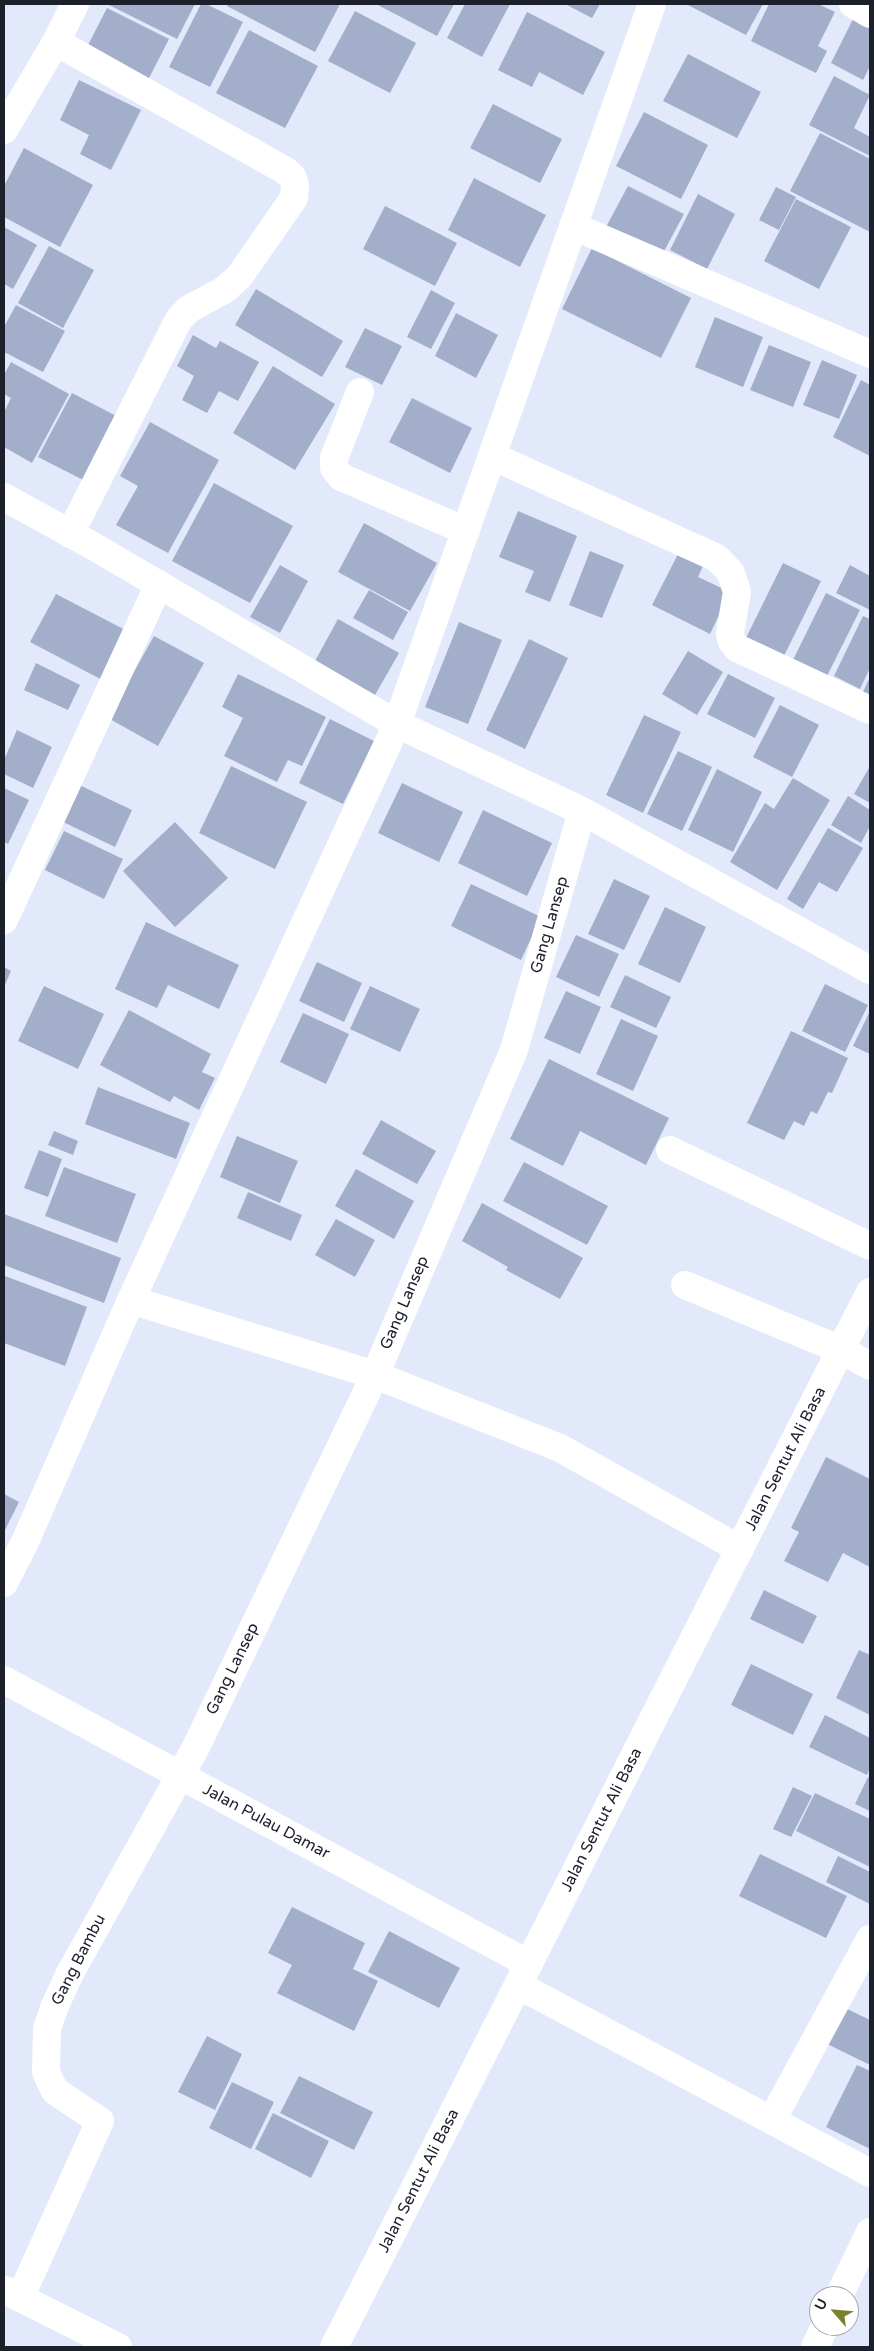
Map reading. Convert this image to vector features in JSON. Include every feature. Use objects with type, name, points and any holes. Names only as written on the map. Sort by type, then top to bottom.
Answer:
[{"type":"street","points":[[4,1583],[25,1542],[131,1300],[397,724],[652,4]]},
{"type":"street","points":[[853,4],[870,14]]},
{"type":"street","points":[[4,130],[56,42],[72,5]]},
{"type":"street","points":[[56,42],[286,170],[293,178],[295,185],[294,198],[239,277],[224,290],[189,309],[179,319],[70,534]]},
{"type":"street","points":[[574,226],[870,354]]},
{"type":"street","points":[[360,392],[334,458],[334,468],[341,477],[466,531]]},
{"type":"street","points":[[492,456],[717,558],[731,573],[737,592],[730,633],[731,640],[737,648],[870,710]]},
{"type":"street","points":[[4,498],[159,584],[397,724],[582,811],[870,970]]},
{"type":"street","points":[[4,920],[159,584]]},
{"type":"street","name":"Gang Lansep","points":[[180,1775],[374,1374],[514,1050],[582,811]]},
{"type":"street","points":[[670,1150],[870,1246]]},
{"type":"street","points":[[684,1285],[841,1350],[870,1366]]},
{"type":"street","name":"Jalan Sentut Ali Basa","points":[[334,2347],[870,1292]]},
{"type":"street","points":[[131,1300],[374,1374],[560,1448],[740,1549]]},
{"type":"street","name":"Jalan Pulau Damar","points":[[4,1680],[180,1775],[772,2120],[870,2173]]},
{"type":"street","name":"Gang Bambu","points":[[12,2294],[100,2121],[55,2091],[46,2072],[47,2029],[69,1974],[180,1775]]},
{"type":"street","points":[[772,2120],[870,1939]]},
{"type":"street","points":[[844,2286],[870,2232]]},
{"type":"street","points":[[12,2294],[118,2347]]},
{"type":"building","points":[[107,4],[195,4],[177,39]]},
{"type":"building","points":[[201,4],[206,4],[243,22],[210,87],[169,67]]},
{"type":"building","points":[[228,4],[340,4],[315,52],[227,6]]},
{"type":"building","points":[[376,4],[454,4],[437,36]]},
{"type":"building","points":[[465,4],[510,4],[482,57],[447,38]]},
{"type":"building","points":[[565,4],[600,4],[592,18]]},
{"type":"building","points":[[686,4],[763,4],[746,35]]},
{"type":"building","points":[[769,4],[818,4],[835,12],[818,46],[827,51],[816,73],[751,41]]},
{"type":"building","points":[[107,8],[169,39],[147,82],[85,51]]},
{"type":"building","points":[[355,11],[416,43],[390,93],[328,61]]},
{"type":"building","points":[[527,12],[605,52],[583,95],[539,72],[532,87],[498,70]]},
{"type":"building","points":[[853,19],[870,28],[870,66],[863,80],[831,63]]},
{"type":"building","points":[[249,30],[318,66],[285,128],[216,93]]},
{"type":"building","points":[[688,54],[761,92],[737,138],[663,101]]},
{"type":"building","points":[[834,76],[870,95],[854,128],[870,137],[870,156],[809,125]]},
{"type":"building","points":[[79,80],[141,110],[111,170],[80,154],[89,135],[60,120]]},
{"type":"building","points":[[493,104],[562,139],[540,183],[470,148]]},
{"type":"building","points":[[644,112],[708,145],[681,199],[616,166]]},
{"type":"building","points":[[820,133],[870,159],[870,232],[790,191]]},
{"type":"building","points":[[24,148],[93,185],[60,247],[4,217],[4,186]]},
{"type":"building","points":[[474,178],[546,215],[520,267],[448,230]]},
{"type":"building","points":[[628,186],[684,214],[662,255],[606,227]]},
{"type":"building","points":[[776,187],[796,197],[779,230],[759,220]]},
{"type":"building","points":[[698,194],[735,214],[707,269],[670,250]]},
{"type":"building","points":[[796,199],[851,227],[819,289],[764,261]]},
{"type":"building","points":[[385,206],[457,243],[435,286],[363,249]]},
{"type":"building","points":[[4,227],[37,245],[13,289],[4,284]]},
{"type":"building","points":[[49,246],[94,270],[63,328],[18,303]]},
{"type":"building","points":[[592,248],[691,298],[661,358],[562,309]]},
{"type":"building","points":[[256,289],[343,341],[322,377],[235,325]]},
{"type":"building","points":[[431,290],[455,303],[431,349],[407,337]]},
{"type":"building","points":[[16,305],[65,331],[43,372],[4,352],[4,327]]},
{"type":"building","points":[[456,313],[498,335],[476,378],[435,356]]},
{"type":"building","points":[[715,317],[763,337],[743,387],[695,367]]},
{"type":"building","points":[[365,328],[402,346],[382,385],[345,367]]},
{"type":"building","points":[[193,335],[216,348],[220,341],[259,362],[238,401],[219,391],[207,413],[182,400],[194,376],[177,366]]},
{"type":"building","points":[[769,345],[811,362],[793,407],[750,390]]},
{"type":"building","points":[[822,360],[857,375],[839,419],[803,405]]},
{"type":"building","points":[[11,362],[69,394],[32,463],[4,447],[4,412],[11,398],[4,394],[4,375]]},
{"type":"building","points":[[273,366],[335,404],[295,470],[233,433]]},
{"type":"building","points":[[861,380],[870,385],[870,456],[833,437]]},
{"type":"building","points":[[72,393],[126,421],[93,485],[38,457]]},
{"type":"building","points":[[412,398],[472,428],[450,473],[389,442]]},
{"type":"building","points":[[150,422],[219,460],[168,553],[116,525],[138,486],[120,476]]},
{"type":"building","points":[[214,483],[293,526],[250,603],[172,561]]},
{"type":"building","points":[[518,511],[577,536],[550,602],[525,592],[534,571],[499,557]]},
{"type":"building","points":[[364,523],[437,563],[410,611],[338,572]]},
{"type":"building","points":[[590,551],[624,565],[602,618],[569,605]]},
{"type":"building","points":[[679,552],[704,564],[698,577],[730,592],[710,634],[652,605]]},
{"type":"building","points":[[783,563],[821,581],[782,660],[744,642]]},
{"type":"building","points":[[280,565],[308,581],[280,633],[250,617]]},
{"type":"building","points":[[850,565],[870,576],[870,610],[836,593]]},
{"type":"building","points":[[369,590],[408,612],[393,640],[353,618]]},
{"type":"building","points":[[826,593],[860,610],[826,678],[792,662]]},
{"type":"building","points":[[56,594],[133,634],[108,683],[30,642]]},
{"type":"building","points":[[863,616],[870,619],[870,668],[860,689],[834,676]]},
{"type":"building","points":[[338,619],[399,653],[375,695],[315,661]]},
{"type":"building","points":[[459,622],[502,640],[468,724],[425,707]]},
{"type":"building","points":[[154,636],[204,663],[158,746],[108,718]]},
{"type":"building","points":[[529,639],[568,658],[525,749],[486,730]]},
{"type":"building","points":[[688,651],[723,672],[697,715],[662,694]]},
{"type":"building","points":[[36,663],[80,685],[68,710],[24,690]]},
{"type":"building","points":[[238,674],[326,717],[302,766],[288,760],[277,782],[224,756],[243,718],[222,707]]},
{"type":"building","points":[[728,674],[775,698],[755,738],[707,714]]},
{"type":"building","points":[[870,677],[870,698],[862,694]]},
{"type":"building","points":[[780,705],[819,725],[792,777],[753,757]]},
{"type":"building","points":[[644,715],[681,732],[643,813],[606,795]]},
{"type":"building","points":[[330,719],[374,741],[343,804],[299,783]]},
{"type":"building","points":[[17,730],[52,747],[33,788],[4,774],[4,760]]},
{"type":"building","points":[[678,751],[712,767],[682,831],[647,814]]},
{"type":"building","points":[[231,766],[307,802],[275,869],[199,833]]},
{"type":"building","points":[[870,766],[870,803],[854,794]]},
{"type":"building","points":[[717,769],[762,792],[733,852],[688,830]]},
{"type":"building","points":[[793,778],[830,800],[777,890],[730,862],[765,803],[774,809]]},
{"type":"building","points":[[73,782],[132,810],[115,847],[57,819]]},
{"type":"building","points":[[402,783],[463,812],[439,862],[378,833]]},
{"type":"building","points":[[4,788],[29,800],[8,844],[4,842]]},
{"type":"building","points":[[848,796],[870,810],[870,826],[861,843],[831,825]]},
{"type":"building","points":[[483,810],[552,843],[527,896],[458,863]]},
{"type":"building","points":[[175,822],[228,878],[175,927],[123,871]]},
{"type":"building","points":[[828,828],[863,848],[837,892],[819,882],[803,909],[787,899]]},
{"type":"building","points":[[64,831],[123,859],[104,899],[45,870]]},
{"type":"building","points":[[614,879],[650,896],[624,950],[588,934]]},
{"type":"building","points":[[471,884],[541,917],[521,960],[451,926]]},
{"type":"building","points":[[665,907],[706,927],[680,983],[638,964]]},
{"type":"building","points":[[146,922],[239,965],[219,1009],[168,985],[157,1008],[115,989]]},
{"type":"building","points":[[576,935],[619,954],[599,997],[556,977]]},
{"type":"building","points":[[317,962],[362,983],[344,1022],[299,1001]]},
{"type":"building","points":[[4,967],[11,971],[4,987]]},
{"type":"building","points":[[625,975],[671,997],[656,1028],[610,1007]]},
{"type":"building","points":[[825,984],[868,1005],[845,1052],[802,1031]]},
{"type":"building","points":[[44,986],[104,1014],[78,1069],[18,1041]]},
{"type":"building","points":[[370,986],[420,1009],[400,1052],[350,1029]]},
{"type":"building","points":[[566,991],[601,1007],[580,1054],[544,1038]]},
{"type":"building","points":[[129,1010],[211,1054],[202,1072],[215,1078],[199,1110],[174,1096],[170,1102],[100,1065]]},
{"type":"building","points":[[870,1011],[870,1054],[853,1046]]},
{"type":"building","points":[[303,1013],[349,1034],[326,1084],[280,1062]]},
{"type":"building","points":[[621,1019],[658,1036],[633,1091],[596,1074]]},
{"type":"building","points":[[791,1031],[848,1058],[832,1093],[828,1092],[817,1114],[811,1111],[804,1126],[794,1121],[784,1140],[747,1123]]},
{"type":"building","points":[[549,1059],[669,1118],[646,1165],[580,1131],[563,1166],[510,1139]]},
{"type":"building","points":[[98,1087],[190,1123],[176,1159],[85,1124]]},
{"type":"building","points":[[381,1120],[436,1151],[417,1184],[362,1154]]},
{"type":"building","points":[[54,1131],[78,1141],[73,1155],[48,1145]]},
{"type":"building","points":[[237,1136],[298,1161],[280,1203],[220,1177]]},
{"type":"building","points":[[39,1150],[62,1159],[48,1197],[24,1188]]},
{"type":"building","points":[[524,1162],[608,1206],[587,1245],[503,1201]]},
{"type":"building","points":[[64,1167],[136,1194],[117,1243],[45,1216]]},
{"type":"building","points":[[356,1169],[414,1201],[394,1239],[335,1206]]},
{"type":"building","points":[[248,1192],[302,1215],[291,1241],[237,1218]]},
{"type":"building","points":[[482,1203],[583,1258],[560,1299],[506,1270],[508,1267],[462,1241]]},
{"type":"building","points":[[4,1214],[121,1258],[104,1303],[4,1265]]},
{"type":"building","points":[[336,1219],[375,1240],[355,1277],[315,1255]]},
{"type":"building","points":[[5,1276],[87,1307],[65,1366],[4,1343]]},
{"type":"building","points":[[826,1457],[870,1479],[870,1567],[843,1553],[828,1582],[784,1561],[799,1532],[791,1528]]},
{"type":"building","points":[[4,1494],[19,1502],[4,1532]]},
{"type":"building","points":[[764,1590],[817,1616],[803,1644],[750,1619]]},
{"type":"building","points":[[859,1650],[870,1655],[870,1715],[836,1698]]},
{"type":"building","points":[[751,1664],[813,1694],[793,1735],[731,1705]]},
{"type":"building","points":[[825,1715],[870,1738],[870,1768],[867,1775],[809,1747]]},
{"type":"building","points":[[868,1777],[870,1778],[870,1811],[855,1804]]},
{"type":"building","points":[[793,1787],[812,1796],[791,1837],[773,1829]]},
{"type":"building","points":[[815,1793],[870,1819],[870,1867],[796,1831]]},
{"type":"building","points":[[760,1854],[847,1896],[826,1938],[739,1896]]},
{"type":"building","points":[[838,1856],[870,1872],[870,1904],[826,1882]]},
{"type":"building","points":[[292,1907],[365,1943],[353,1969],[378,1981],[354,2031],[277,1993],[292,1965],[268,1953]]},
{"type":"building","points":[[389,1931],[460,1968],[439,2008],[368,1972]]},
{"type":"building","points":[[841,2006],[870,2020],[870,2065],[823,2042]]},
{"type":"building","points":[[207,2036],[242,2054],[215,2110],[178,2092]]},
{"type":"building","points":[[857,2065],[870,2071],[870,2149],[826,2127]]},
{"type":"building","points":[[299,2076],[373,2112],[354,2150],[280,2113]]},
{"type":"building","points":[[232,2082],[274,2102],[251,2149],[209,2128]]},
{"type":"building","points":[[273,2113],[329,2141],[311,2178],[255,2149]]}]
